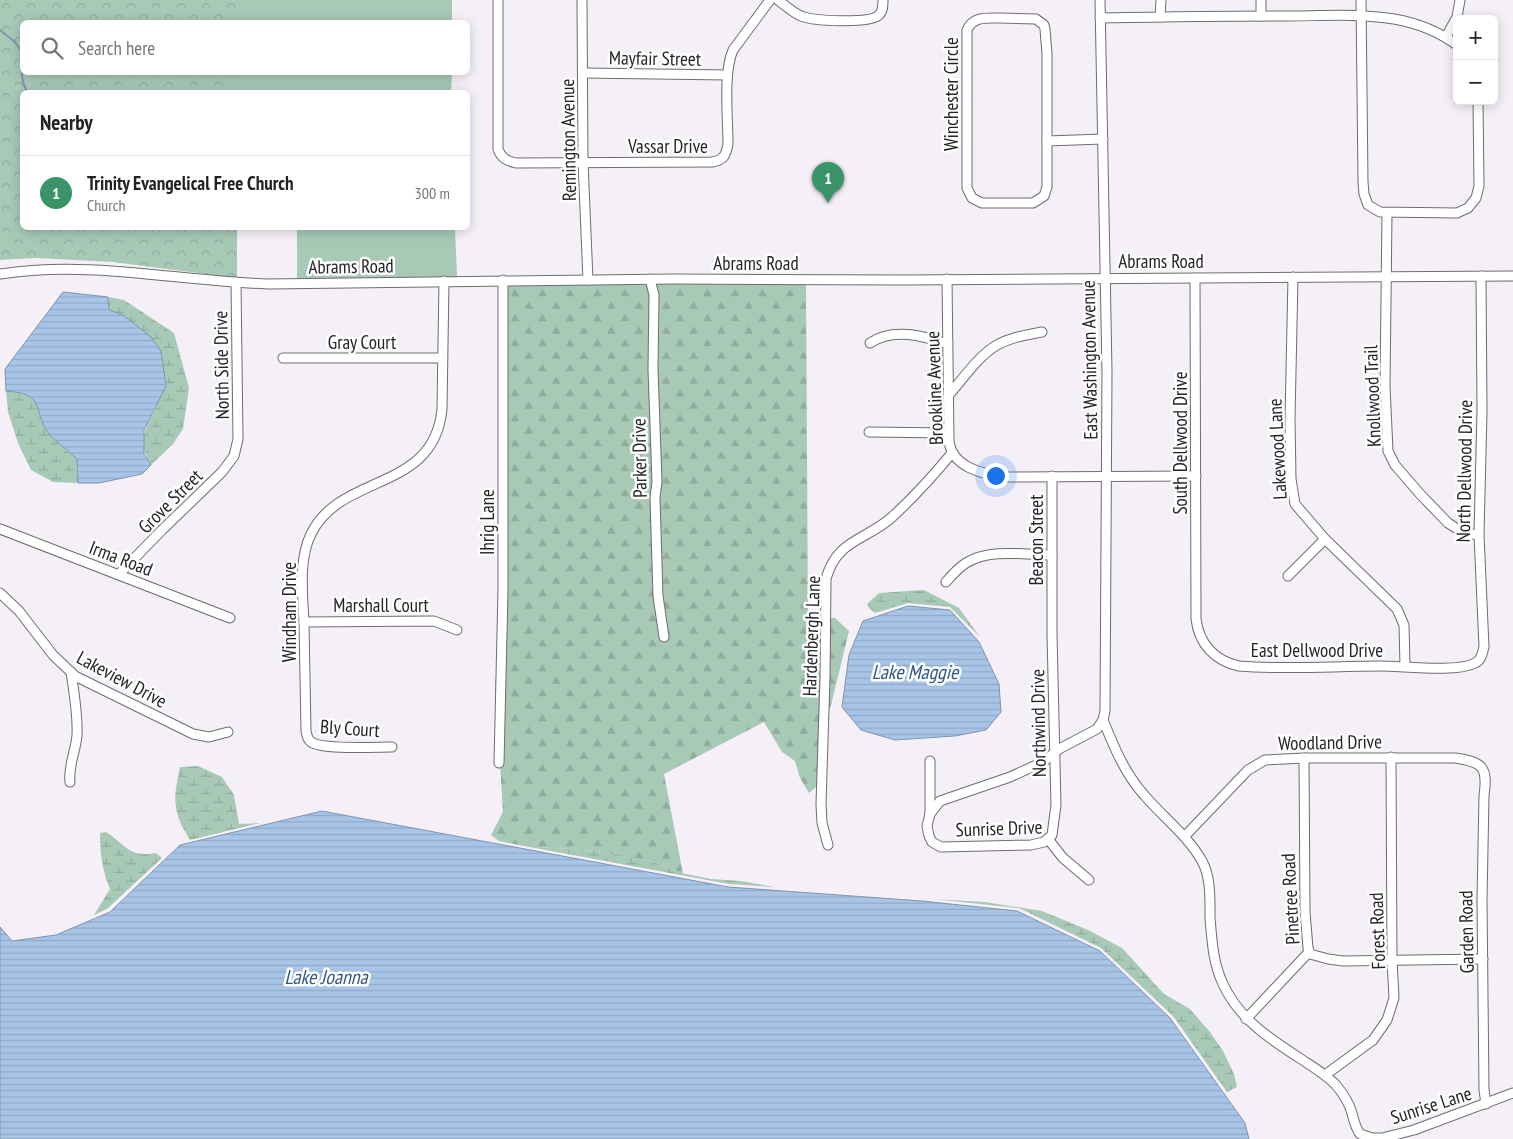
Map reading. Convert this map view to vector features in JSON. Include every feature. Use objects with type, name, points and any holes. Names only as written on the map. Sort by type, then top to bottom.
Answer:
[{"type":"street","name":"Vassar Drive","points":[[498,0],[498,148],[501,156],[506,160],[516,163],[712,162],[723,158],[726,155],[728,144],[727,74],[730,56],[770,0]]},
{"type":"street","name":"Remington Avenue","points":[[582,0],[583,162],[588,280]]},
{"type":"street","points":[[778,0],[801,16],[819,20],[868,20],[879,15],[883,7],[882,0]]},
{"type":"street","name":"East Washington Avenue","points":[[1100,0],[1107,380],[1106,697],[1103,720]]},
{"type":"street","points":[[1160,17],[1161,0]]},
{"type":"street","points":[[1261,0],[1261,16]]},
{"type":"street","points":[[1361,0],[1363,182],[1365,200],[1372,208],[1387,213],[1457,212],[1468,208],[1474,202],[1479,186],[1478,105]]},
{"type":"street","points":[[1446,37],[1457,17],[1460,0]]},
{"type":"street","points":[[1100,18],[1261,16],[1392,19],[1407,22],[1446,37],[1453,42]]},
{"type":"street","name":"Winchester Circle","points":[[1030,18],[1040,21],[1044,25],[1047,47],[1047,141],[1047,187],[1044,196],[1038,201],[982,203],[972,198],[967,188],[966,38],[967,30],[973,21],[978,19],[1030,18]]},
{"type":"street","name":"Mayfair Street","points":[[583,73],[727,74]]},
{"type":"street","points":[[1047,141],[1103,139]]},
{"type":"street","name":"Knollwood Trail","points":[[1387,213],[1385,386],[1388,451],[1395,464],[1414,487],[1448,523],[1464,533],[1479,535]]},
{"type":"street","name":"Abrams Road","points":[[0,274],[28,270],[76,268],[236,282],[1513,276]]},
{"type":"street","name":"Lakewood Lane","points":[[1292,276],[1290,419],[1293,497],[1298,509],[1325,539],[1379,591],[1399,614],[1405,632],[1405,666]]},
{"type":"street","name":"North Dellwood Drive","points":[[1475,663],[1480,659],[1484,647],[1479,535],[1482,411],[1481,276]]},
{"type":"street","name":"South Dellwood Drive","points":[[1196,278],[1196,608]]},
{"type":"street","name":"Parker Drive","points":[[650,279],[654,294],[653,369],[658,596],[664,637]]},
{"type":"street","name":"Brookline Avenue","points":[[947,279],[949,447],[952,453],[969,468],[990,475],[1019,477],[1196,476]]},
{"type":"street","name":"Ihrig Lane","points":[[498,763],[503,590],[503,280]]},
{"type":"street","name":"Windham Drive","points":[[308,739],[306,731],[304,557],[312,532],[332,508],[365,489],[411,467],[428,451],[434,441],[441,421],[444,281]]},
{"type":"street","name":"North Side Drive","points":[[236,282],[237,446]]},
{"type":"street","points":[[948,396],[982,357],[997,345],[1020,336],[1042,332]]},
{"type":"street","points":[[870,343],[879,338],[897,334],[928,338],[948,344]]},
{"type":"street","name":"Gray Court","points":[[283,358],[442,358]]},
{"type":"street","points":[[869,432],[948,433]]},
{"type":"street","name":"Grove Street","points":[[119,574],[222,472],[234,456],[237,446]]},
{"type":"street","name":"Hardenbergh Lane","points":[[828,845],[822,823],[821,804],[826,678],[827,573],[843,550],[890,518],[930,479],[952,453]]},
{"type":"street","name":"Beacon Street","points":[[1052,476],[1052,605]]},
{"type":"street","name":"Irma Road","points":[[0,529],[37,545],[119,574],[230,618]]},
{"type":"street","points":[[1288,576],[1325,539]]},
{"type":"street","points":[[946,582],[966,563],[986,556],[998,554],[1052,555]]},
{"type":"street","name":"Lakeview Drive","points":[[0,592],[19,611],[53,656],[70,672],[194,734],[208,737],[228,732]]},
{"type":"street","name":"Northwind Drive","points":[[1048,839],[1053,833],[1056,810],[1052,605]]},
{"type":"street","name":"East Dellwood Drive","points":[[1196,608],[1200,637],[1213,654],[1230,664],[1262,668],[1455,667],[1475,663]]},
{"type":"street","name":"Marshall Court","points":[[304,622],[434,621],[457,630]]},
{"type":"street","points":[[70,672],[75,694],[77,735],[70,768],[70,782]]},
{"type":"street","points":[[930,814],[940,800],[1030,769],[1043,762],[1054,753],[1096,729],[1103,720]]},
{"type":"street","points":[[1103,720],[1112,744],[1131,779],[1159,812],[1185,836],[1202,862],[1206,874],[1213,955],[1232,1002],[1246,1019],[1284,1048],[1325,1075]]},
{"type":"street","name":"Bly Court","points":[[308,739],[310,742],[324,746],[392,747]]},
{"type":"street","name":"Forest Road","points":[[1325,1075],[1372,1040],[1387,1020],[1394,998],[1392,960],[1392,757]]},
{"type":"street","name":"Woodland Drive","points":[[1185,836],[1248,770],[1258,763],[1276,758],[1455,758],[1477,763]]},
{"type":"street","name":"Pinetree Road","points":[[1304,758],[1305,902],[1309,952],[1328,960],[1343,961],[1483,959]]},
{"type":"street","points":[[930,761],[930,814]]},
{"type":"street","name":"Garden Road","points":[[1477,763],[1484,770],[1486,782],[1482,858],[1484,1090],[1486,1104]]},
{"type":"street","name":"Sunrise Drive","points":[[930,814],[927,826],[929,837],[932,842],[941,847],[1031,845],[1040,844],[1048,839],[1064,858],[1089,880]]},
{"type":"street","points":[[1246,1019],[1309,952]]},
{"type":"street","name":"Sunrise Lane","points":[[1325,1075],[1344,1096],[1359,1133],[1372,1138],[1382,1138],[1414,1130],[1513,1094]]},
{"type":"green space","points":[[0,0],[241,0],[240,20],[20,20],[20,75],[240,75],[239,90],[20,90],[20,230],[237,230],[237,278],[113,262],[36,258],[0,260]]},
{"type":"green space","points":[[233,0],[452,0],[452,20],[233,20]]},
{"type":"green space","points":[[233,75],[452,75],[451,90],[233,90]]},
{"type":"green space","points":[[297,230],[455,230],[457,277],[297,279]]},
{"type":"green space","points":[[806,283],[808,619],[835,618],[849,631],[831,705],[822,723],[825,779],[809,793],[800,778],[795,761],[782,752],[764,722],[664,774],[683,874],[651,861],[597,851],[524,846],[499,841],[491,835],[503,812],[495,682],[507,635],[502,284]]},
{"type":"green space","points":[[108,297],[124,300],[174,333],[189,388],[183,429],[173,444],[151,465],[144,449],[144,435],[157,406],[123,315],[109,311]]},
{"type":"green space","points":[[6,391],[32,398],[38,407],[48,433],[77,459],[78,483],[53,482],[31,470],[18,443],[8,412]]},
{"type":"green space","points":[[924,590],[959,608],[980,637],[950,607],[908,603],[875,613],[867,604],[879,593]]},
{"type":"green space","points":[[198,766],[222,777],[234,795],[239,824],[260,823],[190,840],[177,813],[175,797],[180,767]]},
{"type":"green space","points":[[106,832],[134,852],[140,854],[156,853],[162,858],[107,909],[94,915],[110,889],[103,868],[100,848],[100,833]]},
{"type":"green space","points":[[524,846],[597,851],[651,861],[681,873],[711,879],[740,881],[775,887],[729,884]]},
{"type":"green space","points":[[933,899],[984,902],[1042,911],[1088,930],[1122,948],[1164,994],[1190,1009],[1210,1032],[1223,1051],[1234,1074],[1237,1087],[1227,1092],[1173,1016],[1101,948],[1019,908]]},
{"type":"water","points":[[63,292],[108,297],[109,310],[123,315],[151,337],[161,351],[166,386],[144,430],[144,454],[151,465],[142,474],[99,483],[78,483],[77,459],[48,433],[38,407],[32,398],[6,391],[5,369]]},
{"type":"water","name":"Lake Maggie","points":[[908,606],[950,610],[979,642],[999,684],[1001,712],[986,730],[955,736],[895,740],[861,730],[842,707],[849,655],[863,621]]},
{"type":"water","name":"Lake Joanna","points":[[322,811],[728,887],[922,901],[1017,911],[1100,951],[1170,1018],[1245,1123],[1249,1139],[0,1139],[0,927],[12,941],[56,935],[110,912],[180,845]]},
{"type":"waterway","points":[[0,30],[15,42],[20,49]]},
{"type":"waterway","points":[[22,75],[26,90]]},
{"type":"place","name":"Trinity Evangelical Free Church","points":[[828,203]]}]
